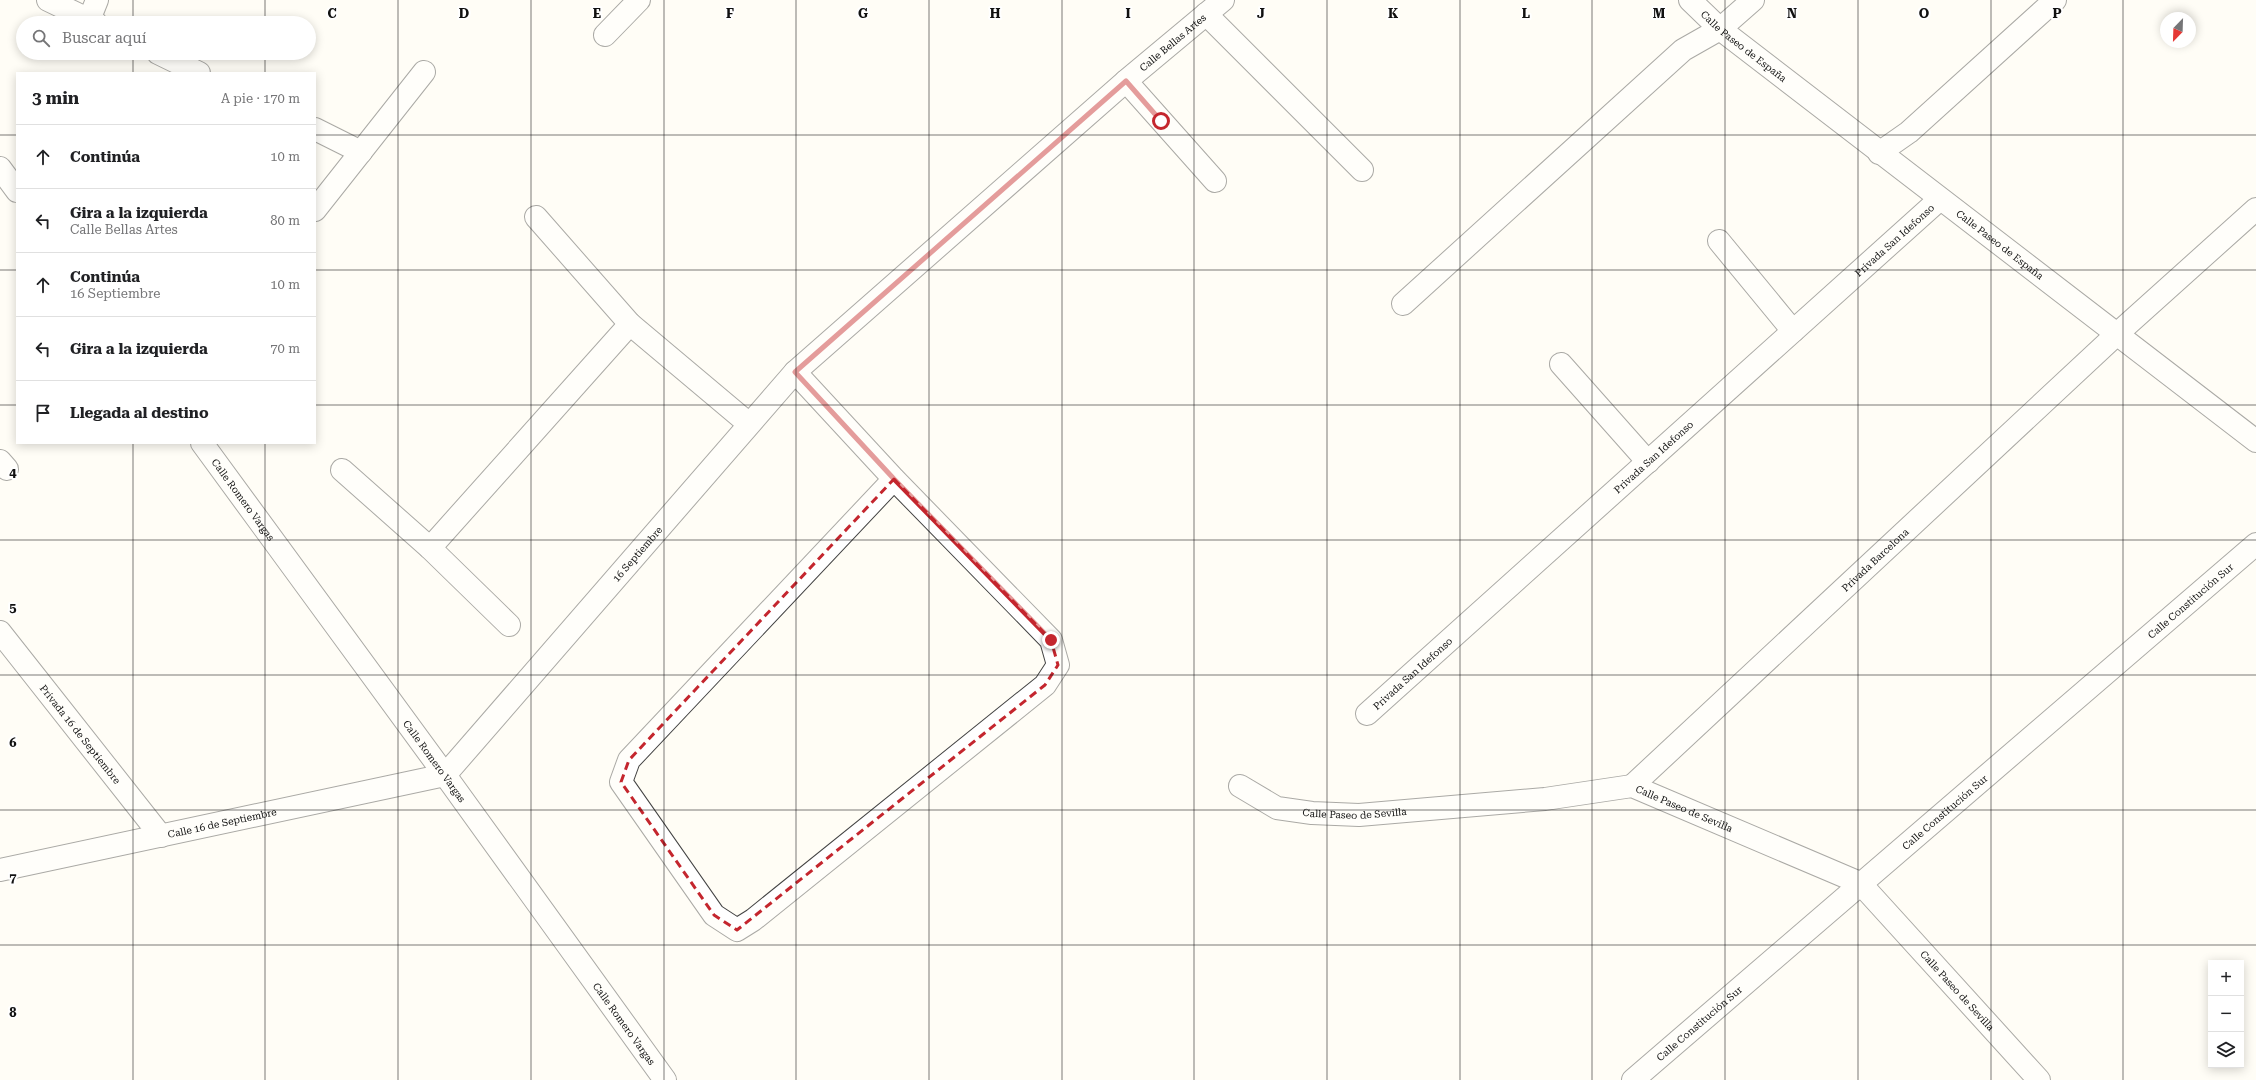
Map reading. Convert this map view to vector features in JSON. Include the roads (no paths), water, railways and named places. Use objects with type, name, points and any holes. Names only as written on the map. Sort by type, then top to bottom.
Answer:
[{"type":"street","points":[[48,0],[94,14]]},
{"type":"street","points":[[605,35],[639,0]]},
{"type":"street","name":"Calle Bellas Artes","points":[[834,338],[1126,81],[1222,0]]},
{"type":"street","name":"Calle Paseo de España","points":[[1690,0],[1720,29],[1879,153],[2118,333],[2256,441]]},
{"type":"street","points":[[1403,304],[1684,50],[1720,29],[1752,0]]},
{"type":"street","points":[[1879,153],[1909,132],[2055,0]]},
{"type":"street","points":[[1206,14],[1362,170]]},
{"type":"street","points":[[172,60],[197,72]]},
{"type":"street","points":[[316,209],[424,72]]},
{"type":"street","points":[[1126,81],[1214,181]]},
{"type":"street","points":[[316,130],[361,152]]},
{"type":"street","points":[[0,168],[16,190]]},
{"type":"street","name":"Privada San Idefonso","points":[[1367,714],[1792,331],[1940,200]]},
{"type":"street","name":"Privada Barcelona","points":[[1632,786],[2118,333],[2256,210]]},
{"type":"street","points":[[536,217],[630,324],[749,424]]},
{"type":"street","points":[[1718,241],[1792,331]]},
{"type":"street","points":[[430,548],[630,324]]},
{"type":"street","name":"16 Septiembre","points":[[445,775],[795,372],[834,338]]},
{"type":"street","points":[[1561,364],[1648,462]]},
{"type":"street","points":[[795,372],[894,479],[1051,640],[1058,665],[1044,685],[753,920],[737,930],[714,915],[621,782],[629,760],[894,479]]},
{"type":"street","name":"Calle Romero Vargas","points":[[203,444],[445,775],[665,1080]]},
{"type":"street","points":[[342,470],[430,548],[509,625]]},
{"type":"street","name":"Calle Constitución Sur","points":[[1633,1080],[1860,883],[2256,544]]},
{"type":"street","name":"Privada 16 de Septiembre","points":[[0,632],[161,836]]},
{"type":"street","name":"Calle 16 de Septiembre","points":[[0,870],[445,775]]},
{"type":"street","name":"Calle Paseo de Sevilla","points":[[1240,786],[1277,808],[1312,813],[1359,815],[1545,799],[1632,786],[1860,883],[2039,1080]]}]
